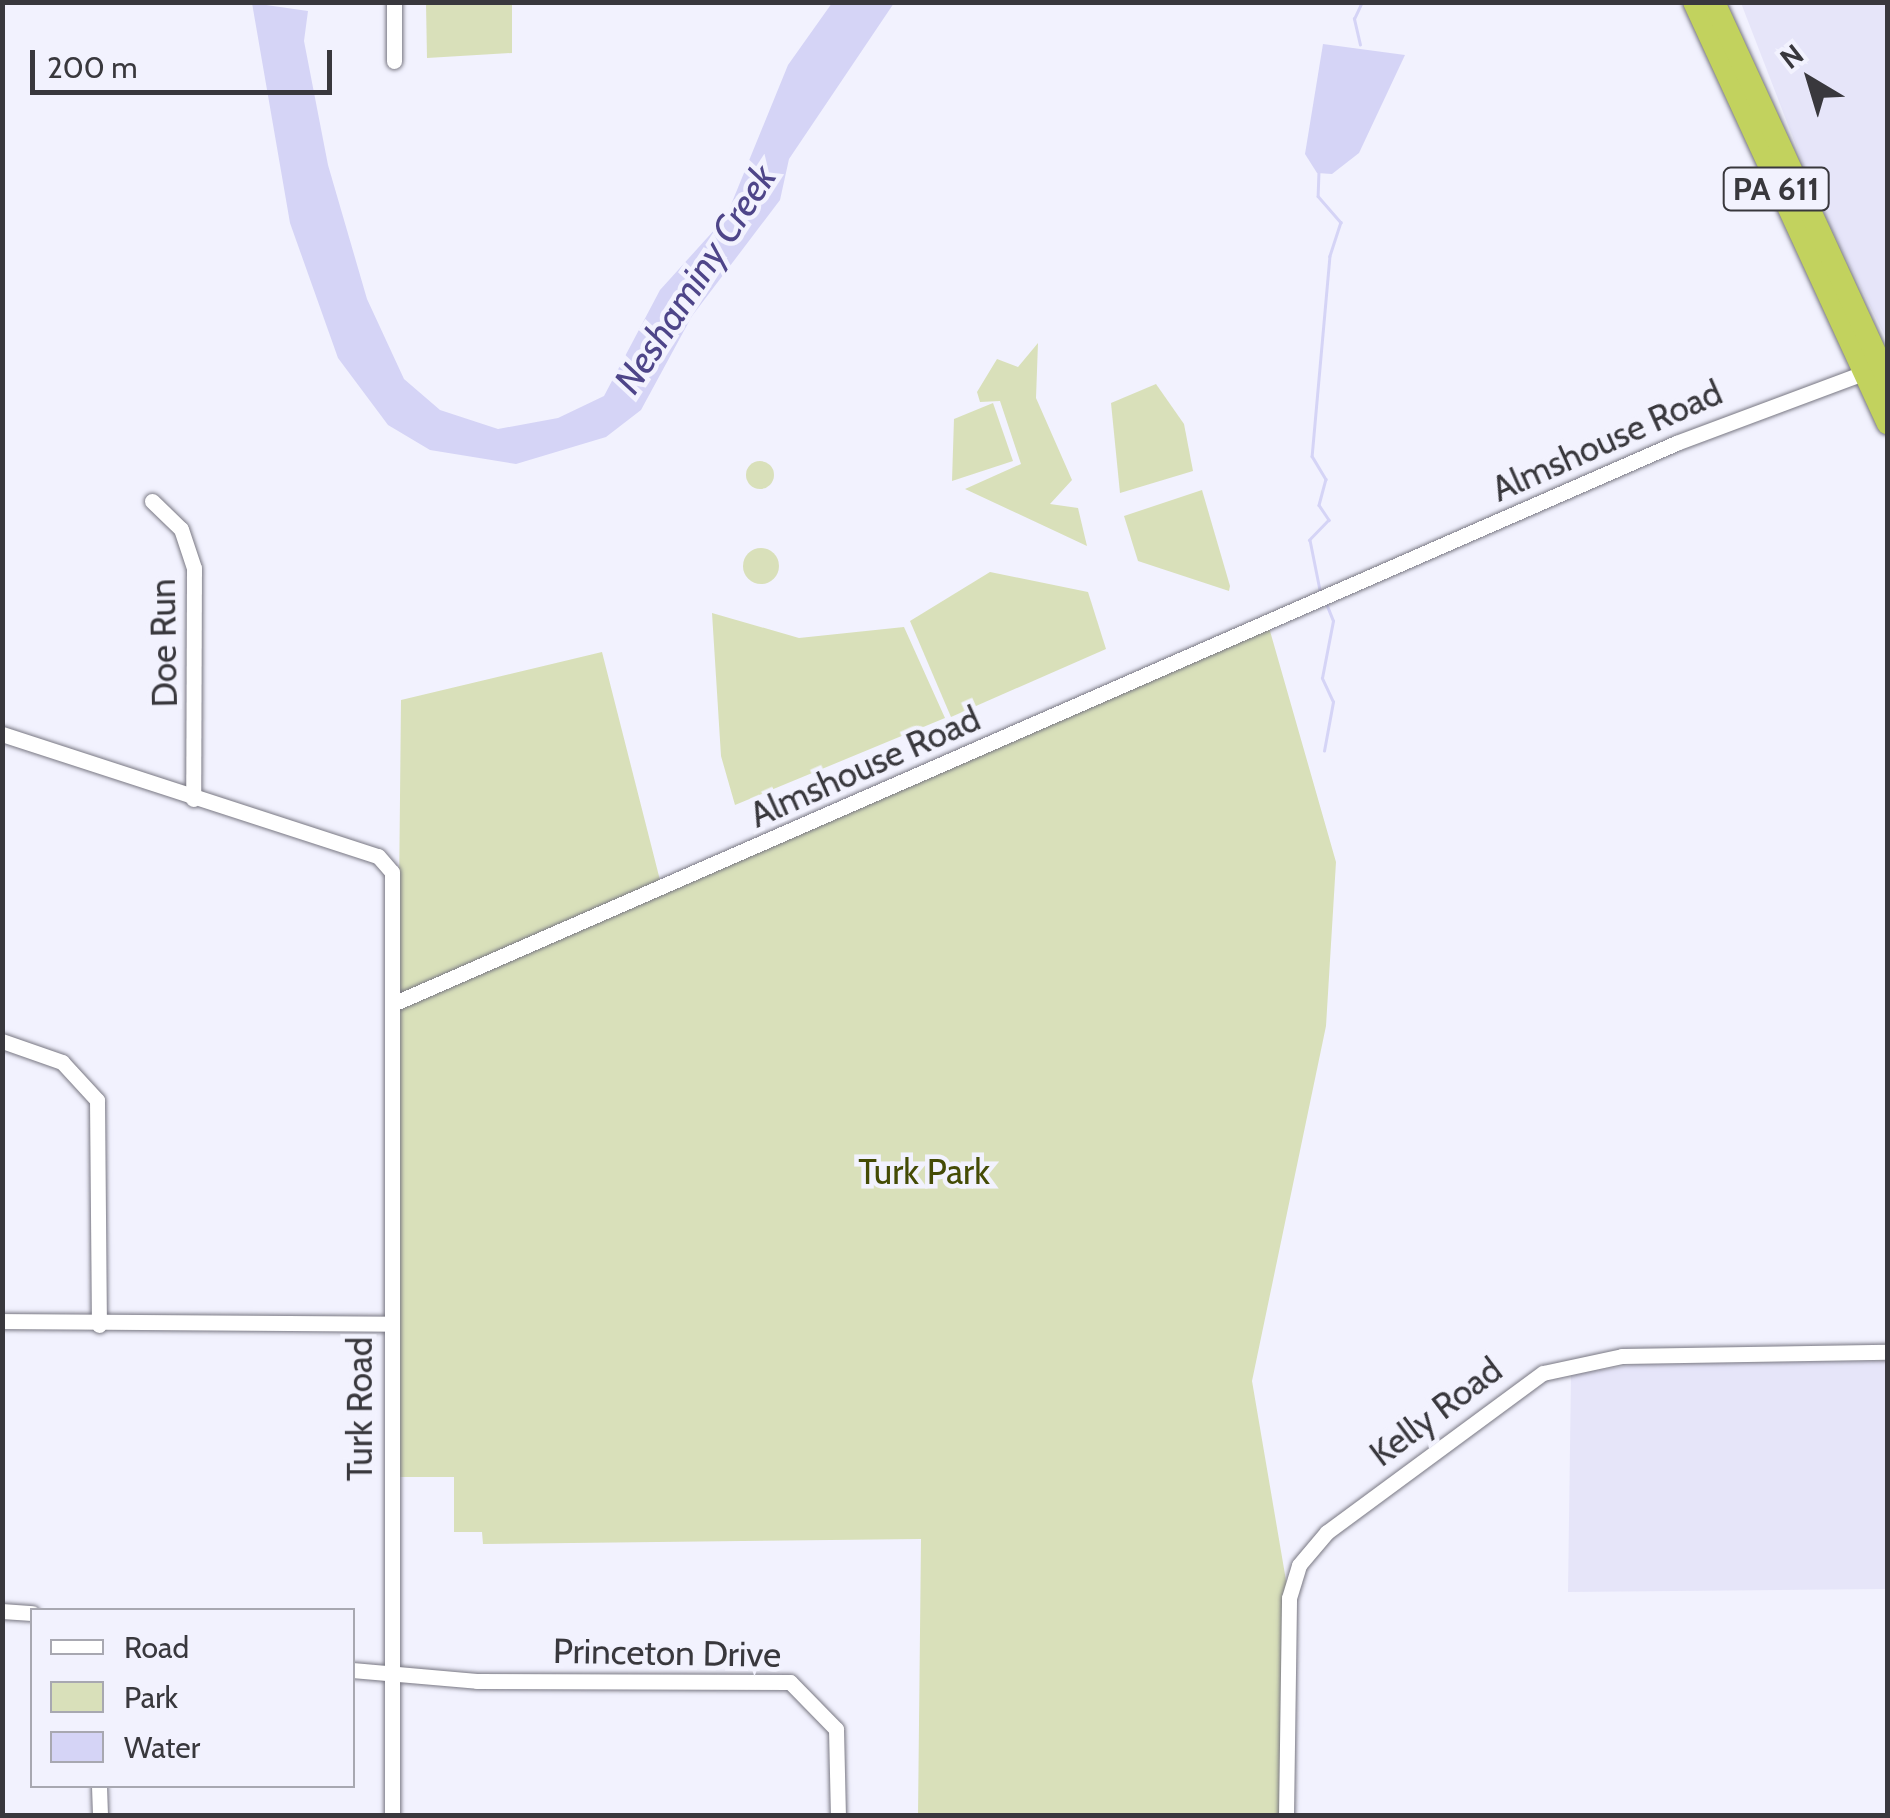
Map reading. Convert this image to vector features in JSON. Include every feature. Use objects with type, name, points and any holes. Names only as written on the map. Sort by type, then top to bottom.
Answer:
[{"type":"highway","name":"PA 611","points":[[1694,2],[1878,375]]},
{"type":"highway","name":"PA 611","points":[[1714,2],[1878,375],[1888,424]]},
{"type":"street","points":[[394,2],[394,61]]},
{"type":"street","name":"Almshouse Road","points":[[395,1004],[1748,412],[1878,375]]},
{"type":"street","name":"Doe Run","points":[[152,500],[182,528],[194,568],[193,799]]},
{"type":"street","points":[[2,734],[378,856],[392,872],[395,1004]]},
{"type":"street","name":"Turk Road","points":[[392,1816],[390,1324],[395,1004]]},
{"type":"street","points":[[2,1042],[74,1069],[97,1100],[99,1324]]},
{"type":"street","points":[[2,1322],[390,1324]]},
{"type":"street","name":"Kelly Road","points":[[1286,1816],[1289,1598],[1299,1564],[1327,1532],[1543,1373],[1622,1356],[1888,1352]]},
{"type":"street","points":[[2,1612],[30,1613]]},
{"type":"street","name":"Princeton Drive","points":[[355,1670],[790,1682],[836,1729],[838,1816]]},
{"type":"street","points":[[99,1788],[100,1816]]},
{"type":"shaded area","points":[[1741,3],[1887,3],[1887,340],[1817,200]]},
{"type":"shaded area","points":[[1887,1361],[1887,1589],[1568,1592],[1571,1375],[1638,1364]]},
{"type":"green space","points":[[426,3],[512,3],[512,53],[427,58]]},
{"type":"green space","points":[[1038,343],[1036,398],[1072,480],[1050,504],[1078,508],[1087,546],[965,489],[1021,464],[1000,401],[980,402],[977,392],[997,359],[1018,367]]},
{"type":"green space","points":[[1156,384],[1184,424],[1193,471],[1120,493],[1111,403]]},
{"type":"green space","points":[[993,403],[1013,461],[952,481],[954,419]]},
{"type":"green space","points":[[760,461],[770,465],[774,475],[770,485],[760,489],[750,485],[746,475],[750,465]]},
{"type":"green space","points":[[1202,490],[1229,591],[1138,561],[1124,516]]},
{"type":"green space","points":[[761,548],[774,553],[779,566],[774,579],[761,584],[748,579],[743,566],[748,553]]},
{"type":"green space","points":[[990,572],[1088,592],[1106,649],[951,717],[910,621]]},
{"type":"green space","points":[[712,613],[799,638],[904,627],[945,718],[735,805],[721,756]]},
{"type":"green space","name":"Turk Park","points":[[1268,624],[1336,862],[1326,1026],[1252,1381],[1289,1598],[1286,1815],[918,1815],[921,1539],[483,1544],[482,1532],[454,1532],[454,1477],[393,1477],[401,700],[602,652],[662,888]]},
{"type":"water","name":"Neshaminy Creek","points":[[252,3],[308,11],[304,41],[328,165],[367,299],[404,379],[440,410],[498,429],[558,418],[604,396],[660,290],[726,217],[788,65],[832,3],[894,3],[789,159],[780,200],[692,316],[641,410],[606,437],[516,464],[430,450],[388,425],[338,358],[290,223]]},
{"type":"water","points":[[1323,44],[1405,55],[1359,153],[1332,174],[1317,173],[1305,154]]},
{"type":"waterway","points":[[1360,45],[1354,19],[1362,2]]},
{"type":"waterway","points":[[1319,171],[1318,196],[1341,222],[1330,256],[1312,456],[1326,479],[1319,505],[1329,520],[1310,540],[1320,590]]},
{"type":"waterway","points":[[1324,751],[1333,702],[1322,678],[1333,621],[1327,606]]}]
